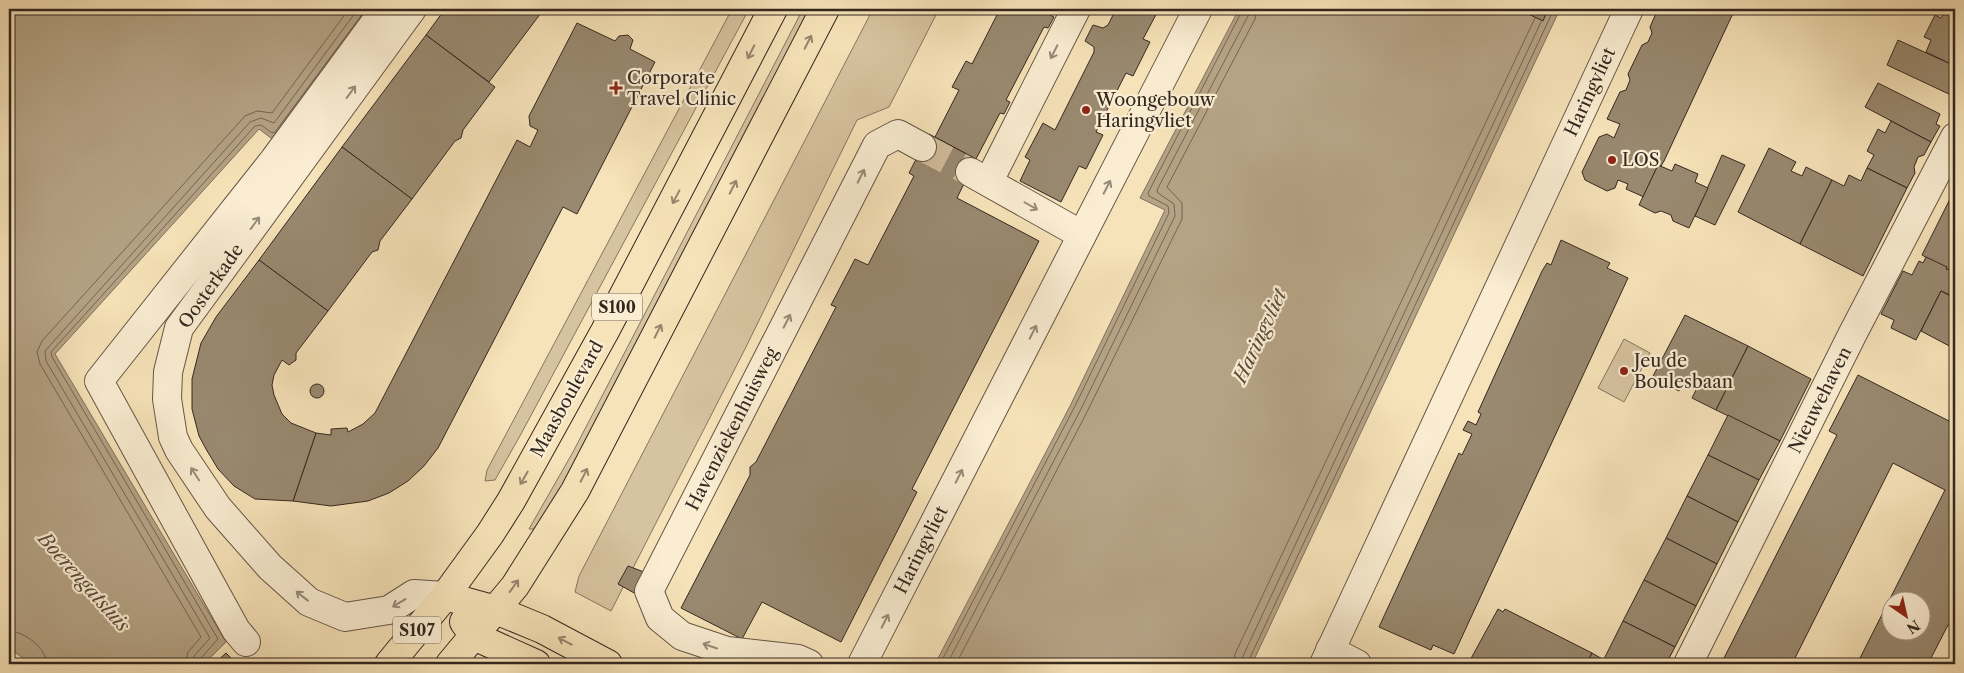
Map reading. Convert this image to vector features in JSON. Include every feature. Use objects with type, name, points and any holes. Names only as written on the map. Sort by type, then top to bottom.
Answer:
[{"type":"main road","name":"Maasboulevard","points":[[389,664],[445,596],[490,534],[559,417],[715,124],[773,9]]},
{"type":"main road","name":"S100","points":[[474,636],[496,610],[541,548],[575,492],[825,9]]},
{"type":"main road","points":[[445,596],[496,610],[542,629],[608,664]]},
{"type":"main road","points":[[445,596],[474,636],[536,664]]},
{"type":"main road","name":"S107","points":[[450,664],[474,636]]},
{"type":"street","name":"Oosterkade","points":[[246,642],[236,630],[99,381],[274,160],[385,9]]},
{"type":"street","name":"Oosterkade","points":[[412,9],[179,328],[170,356],[167,399],[173,436],[218,508],[270,567],[309,602],[345,617],[389,610],[414,594],[445,596]]},
{"type":"street","points":[[1076,9],[979,177],[1082,235]]},
{"type":"street","name":"Haringvliet","points":[[862,664],[1198,9]]},
{"type":"street","name":"Haringvliet","points":[[1327,657],[1629,9]]},
{"type":"street","name":"Havenziekenhuisweg","points":[[809,664],[798,659],[728,652],[682,636],[660,618],[649,591],[877,145],[898,134],[922,147]]},
{"type":"street","name":"Nieuwehaven","points":[[1688,664],[1852,335],[1955,137]]},
{"type":"street","points":[[1327,657],[1357,664]]},
{"type":"shaded area","points":[[732,9],[749,9],[521,434],[495,480],[485,481],[487,470]]},
{"type":"shaded area","points":[[803,9],[813,9],[561,491],[536,529],[529,529],[573,452]]},
{"type":"shaded area","points":[[873,9],[939,9],[889,107],[857,120],[746,347],[611,611],[575,592],[579,576]]},
{"type":"shaded area","name":"Jeu de Boulesbaan","points":[[1624,339],[1650,353],[1624,402],[1598,388]]},
{"type":"water","name":"Boerengatsluis","points":[[9,9],[372,9],[275,141],[259,129],[55,354],[226,642],[204,664],[31,664],[9,648]]},
{"type":"water","points":[[1239,9],[1560,9],[1252,664],[935,664],[1070,406],[1165,210],[1140,198]]},
{"type":"building","points":[[445,9],[544,9],[489,82],[426,35]]},
{"type":"building","points":[[1000,9],[1053,9],[1050,15],[1054,17],[1048,28],[1044,27],[1006,100],[1010,102],[1004,114],[1000,113],[976,159],[935,137],[959,90],[952,87],[966,61],[972,64]]},
{"type":"building","name":"Woongebouw Haringvliet","points":[[1116,9],[1159,9],[1143,39],[1150,42],[1133,76],[1126,73],[1096,132],[1103,135],[1086,169],[1079,166],[1061,202],[1020,181],[1030,160],[1025,157],[1043,123],[1055,130],[1094,52],[1094,47],[1085,41],[1093,25],[1103,28],[1108,25]]},
{"type":"building","points":[[1520,9],[1548,9],[1543,21]]},
{"type":"building","points":[[1658,9],[1735,9],[1664,161],[1661,166],[1658,165],[1644,197],[1626,189],[1628,184],[1618,180],[1615,188],[1607,191],[1585,180],[1582,172],[1599,137],[1607,134],[1614,138],[1620,124],[1607,119],[1620,92],[1626,90],[1630,80],[1628,74],[1642,45],[1648,42],[1652,33],[1650,27]]},
{"type":"building","points":[[1946,9],[1955,9],[1955,66],[1926,52],[1931,40],[1924,37],[1935,15],[1941,18]]},
{"type":"building","points":[[577,23],[615,41],[619,36],[628,35],[633,40],[630,49],[655,62],[577,214],[563,207],[438,448],[424,466],[408,481],[389,493],[368,501],[331,506],[293,501],[316,433],[331,435],[331,429],[347,428],[348,432],[363,424],[375,413],[517,140],[530,147],[538,130],[530,126],[529,116]]},
{"type":"building","points":[[426,35],[495,87],[463,130],[461,138],[455,141],[412,199],[342,147]]},
{"type":"building","points":[[1898,40],[1955,66],[1955,86],[1951,95],[1887,65]]},
{"type":"building","points":[[1878,83],[1940,114],[1936,124],[1940,126],[1931,142],[1865,107]]},
{"type":"building","points":[[1891,121],[1931,142],[1924,155],[1918,157],[1914,167],[1915,173],[1907,188],[1867,168],[1874,155],[1867,151],[1878,129],[1885,133]]},
{"type":"building","points":[[929,134],[976,159],[957,198],[1039,241],[912,489],[917,492],[841,642],[762,602],[742,639],[681,608],[750,475],[750,467],[756,462],[836,307],[831,305],[855,259],[868,265],[914,176],[909,173]]},
{"type":"building","points":[[342,147],[412,199],[380,241],[378,250],[372,252],[328,311],[259,260]]},
{"type":"building","points":[[1769,148],[1796,162],[1791,171],[1802,176],[1806,167],[1832,180],[1800,244],[1738,212]]},
{"type":"building","points":[[1722,155],[1745,165],[1715,225],[1695,216]]},
{"type":"building","points":[[1675,164],[1698,174],[1695,182],[1708,188],[1689,228],[1673,221],[1671,215],[1661,211],[1655,213],[1639,205],[1658,165],[1672,171]]},
{"type":"building","points":[[1867,168],[1907,188],[1863,276],[1800,244],[1832,180],[1844,186],[1849,175],[1861,181]]},
{"type":"building","points":[[1955,189],[1955,271],[1952,272],[1922,255]]},
{"type":"building","points":[[1561,240],[1610,263],[1607,268],[1628,278],[1454,654],[1433,645],[1431,650],[1379,627],[1459,453],[1462,455],[1472,434],[1463,430],[1468,421],[1476,425],[1481,414],[1478,412],[1542,271],[1547,263],[1551,265]]},
{"type":"building","points":[[1926,257],[1947,267],[1946,269],[1955,271],[1955,289],[1952,296],[1941,291],[1916,340],[1891,328],[1894,320],[1881,314],[1903,271],[1912,275],[1919,261],[1923,263]]},
{"type":"building","points":[[259,260],[328,311],[296,353],[296,360],[289,365],[282,360],[274,375],[272,385],[282,414],[291,423],[316,433],[293,501],[255,499],[234,486],[218,469],[206,449],[199,436],[192,409],[192,379],[201,343],[216,317]]},
{"type":"building","points":[[1955,290],[1955,349],[1921,331],[1941,291],[1952,297]]},
{"type":"building","points":[[1685,315],[1748,346],[1716,410],[1692,398],[1697,388],[1684,382],[1679,391],[1652,378]]},
{"type":"building","points":[[1748,346],[1811,379],[1780,441],[1716,410]]},
{"type":"building","points":[[1858,375],[1955,424],[1955,629],[1948,625],[1928,664],[1857,664],[1882,615],[1882,640],[1932,640],[1932,590],[1894,590],[1945,490],[1893,463],[1792,664],[1721,664],[1837,435],[1829,431]]},
{"type":"building","points":[[314,384],[320,384],[324,391],[320,398],[314,398],[310,394],[310,388]]},
{"type":"building","points":[[1728,415],[1780,441],[1759,480],[1708,455]]},
{"type":"building","points":[[1708,455],[1759,480],[1738,522],[1687,496]]},
{"type":"building","points":[[1687,496],[1738,522],[1717,564],[1666,538]]},
{"type":"building","points":[[1666,538],[1717,564],[1696,606],[1644,580]]},
{"type":"building","points":[[628,566],[644,572],[636,594],[618,584]]},
{"type":"building","points":[[1644,580],[1696,606],[1675,647],[1623,621]]},
{"type":"building","points":[[1498,609],[1503,612],[1505,609],[1592,653],[1587,664],[1468,664]]},
{"type":"building","points":[[1623,621],[1675,647],[1666,664],[1610,664],[1603,661]]},
{"type":"building","points":[[226,653],[237,664],[214,664]]},
{"type":"building","points":[[1592,653],[1604,660],[1610,664],[1587,664]]},
{"type":"tunnel","points":[[922,147],[970,172]]},
{"type":"place","name":"Corporate Travel Clinic","points":[[616,88]]},
{"type":"place","name":"Woongebouw Haringvliet","points":[[1086,110]]},
{"type":"place","name":"LOS","points":[[1612,160]]},
{"type":"place","name":"Jeu de Boulesbaan","points":[[1624,371]]}]
